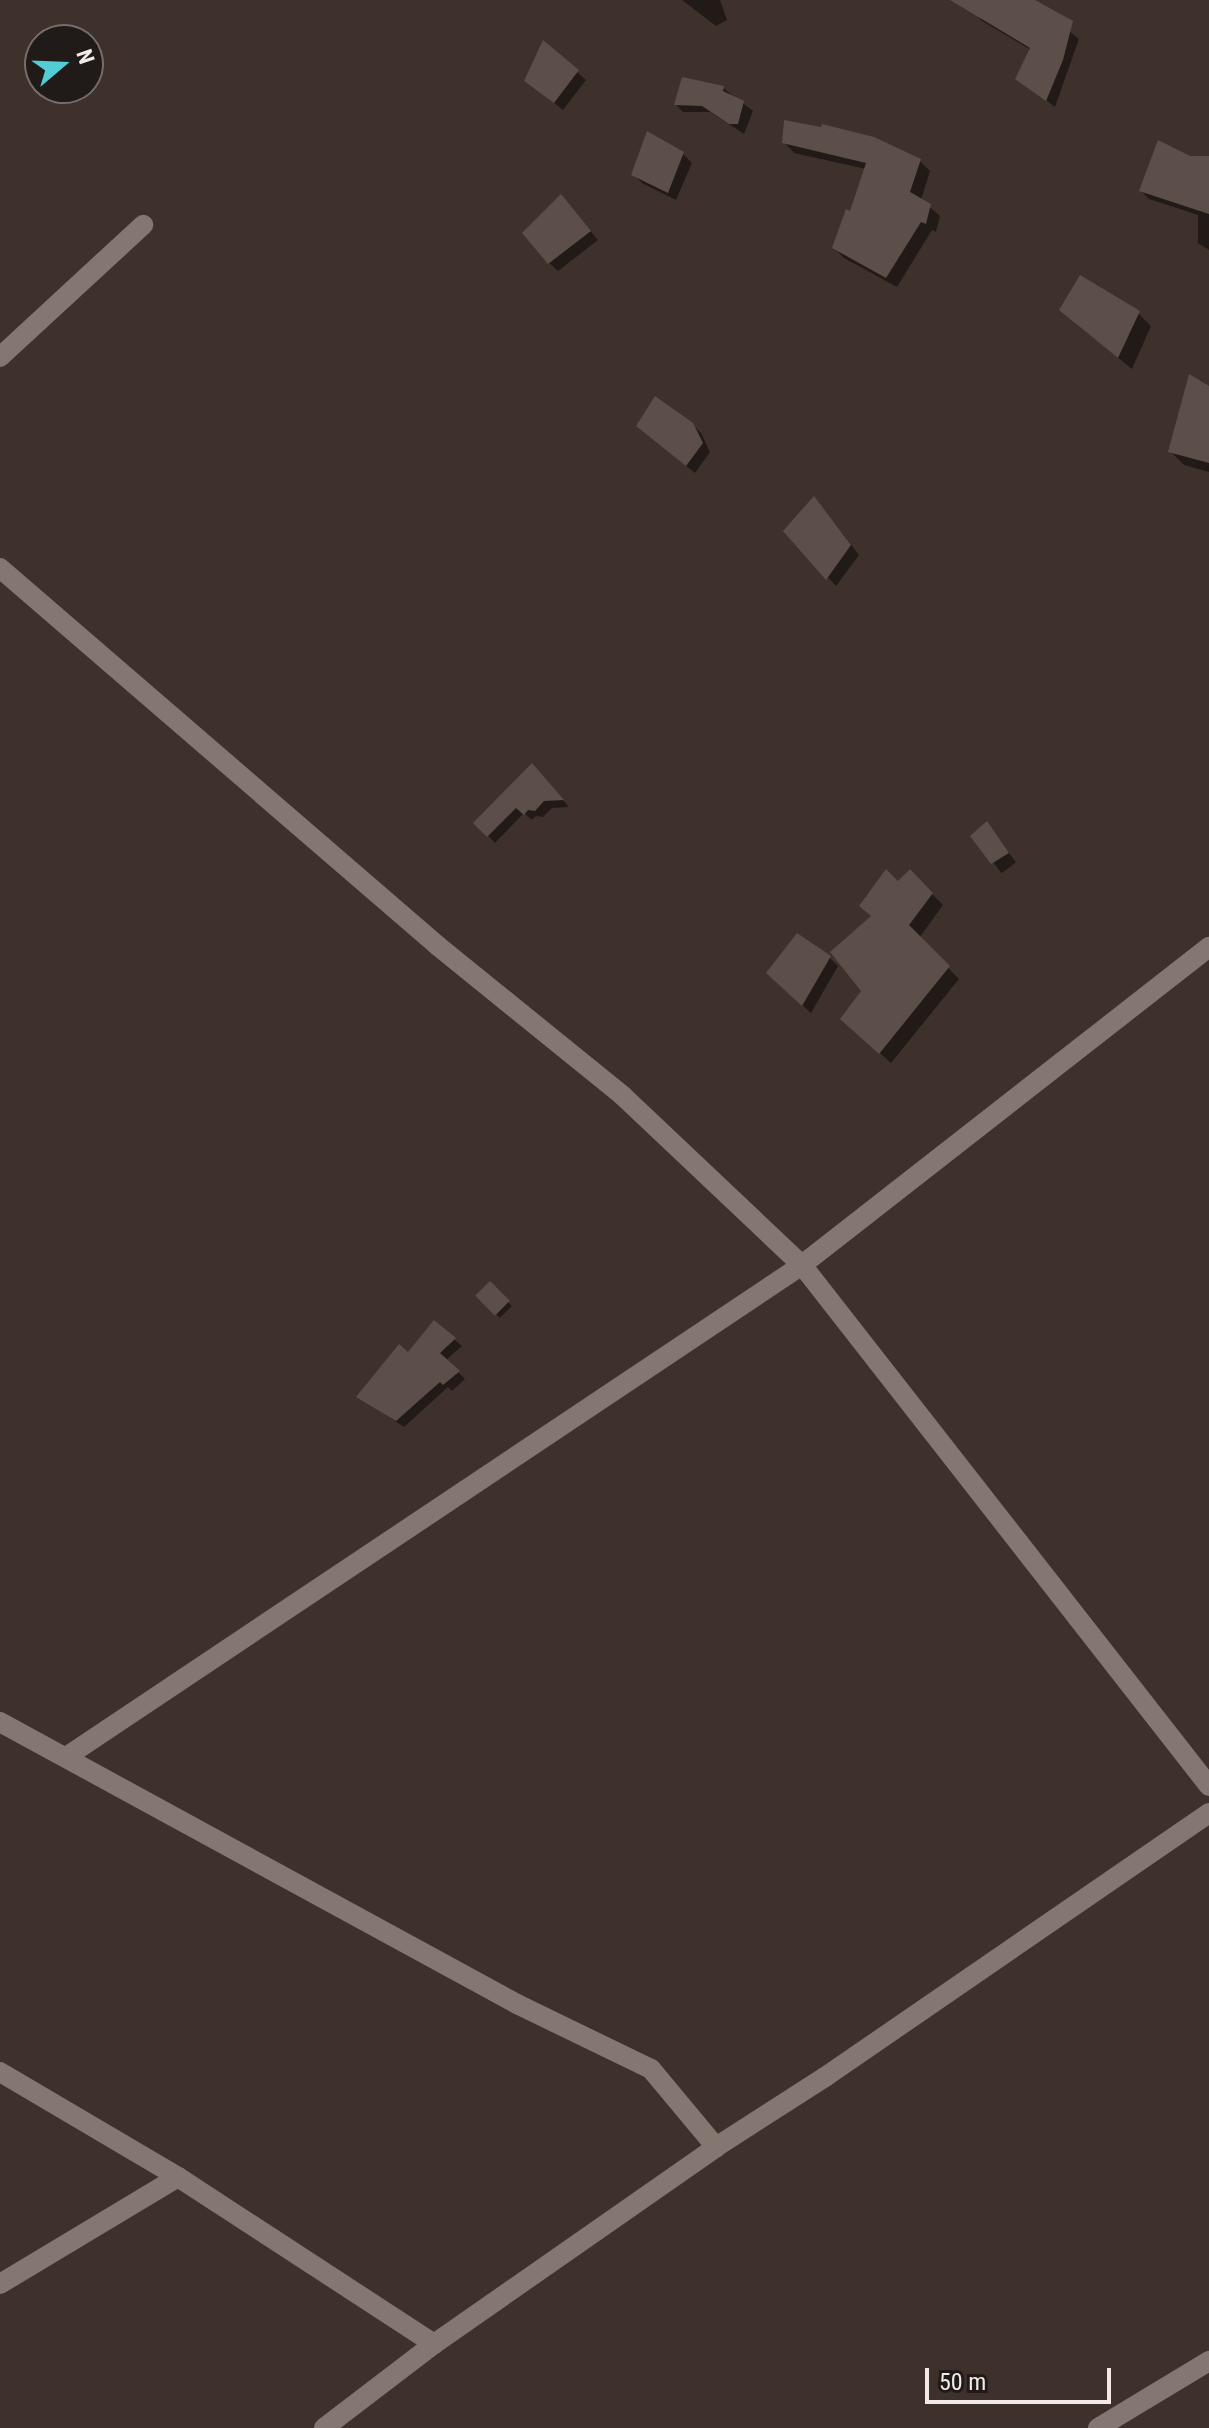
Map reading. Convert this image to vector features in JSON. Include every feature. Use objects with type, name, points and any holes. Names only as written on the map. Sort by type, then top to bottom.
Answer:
[{"type":"street","points":[[0,357],[143,225]]},
{"type":"street","points":[[0,568],[438,946],[623,1096],[802,1265],[1209,1786]]},
{"type":"street","points":[[66,1757],[802,1265],[1209,947]]},
{"type":"street","points":[[0,1722],[517,2004],[651,2069],[716,2147]]},
{"type":"street","points":[[324,2428],[434,2344],[716,2147],[825,2077],[1209,1813]]},
{"type":"street","points":[[0,2072],[178,2177],[434,2344]]},
{"type":"street","points":[[0,2284],[178,2177]]},
{"type":"street","points":[[1098,2428],[1209,2361]]},
{"type":"building","points":[[950,0],[1035,0],[1073,21],[1063,60],[1046,101],[1015,79],[1030,48]]},
{"type":"building","points":[[543,40],[579,70],[554,103],[524,81]]},
{"type":"building","points":[[682,77],[724,86],[723,91],[744,101],[738,124],[729,124],[702,106],[674,105]]},
{"type":"building","points":[[784,120],[821,127],[822,124],[874,137],[921,159],[910,192],[931,204],[926,224],[921,222],[886,278],[832,248],[846,209],[850,211],[866,163],[782,143]]},
{"type":"building","points":[[647,131],[684,152],[668,193],[631,175]]},
{"type":"building","points":[[1158,140],[1190,156],[1209,156],[1209,214],[1139,191]]},
{"type":"building","points":[[561,194],[591,231],[548,264],[522,233]]},
{"type":"building","points":[[1080,275],[1140,311],[1118,358],[1059,310]]},
{"type":"building","points":[[1189,374],[1209,386],[1209,463],[1168,452]]},
{"type":"building","points":[[655,396],[693,423],[703,443],[686,466],[636,426]]},
{"type":"building","points":[[814,496],[851,545],[826,580],[783,531]]},
{"type":"building","points":[[532,763],[564,800],[544,801],[535,811],[528,810],[524,815],[516,808],[487,837],[473,823]]},
{"type":"building","points":[[987,821],[1009,853],[991,864],[970,836]]},
{"type":"building","points":[[886,869],[898,881],[910,869],[933,893],[909,925],[950,966],[879,1054],[840,1019],[861,991],[830,952],[871,916],[859,906]]},
{"type":"building","points":[[797,933],[831,956],[802,1006],[766,973]]},
{"type":"building","points":[[490,1281],[510,1301],[495,1316],[475,1296]]},
{"type":"building","points":[[434,1320],[456,1338],[440,1353],[460,1371],[443,1385],[440,1382],[396,1421],[356,1397],[399,1344],[408,1352]]}]
